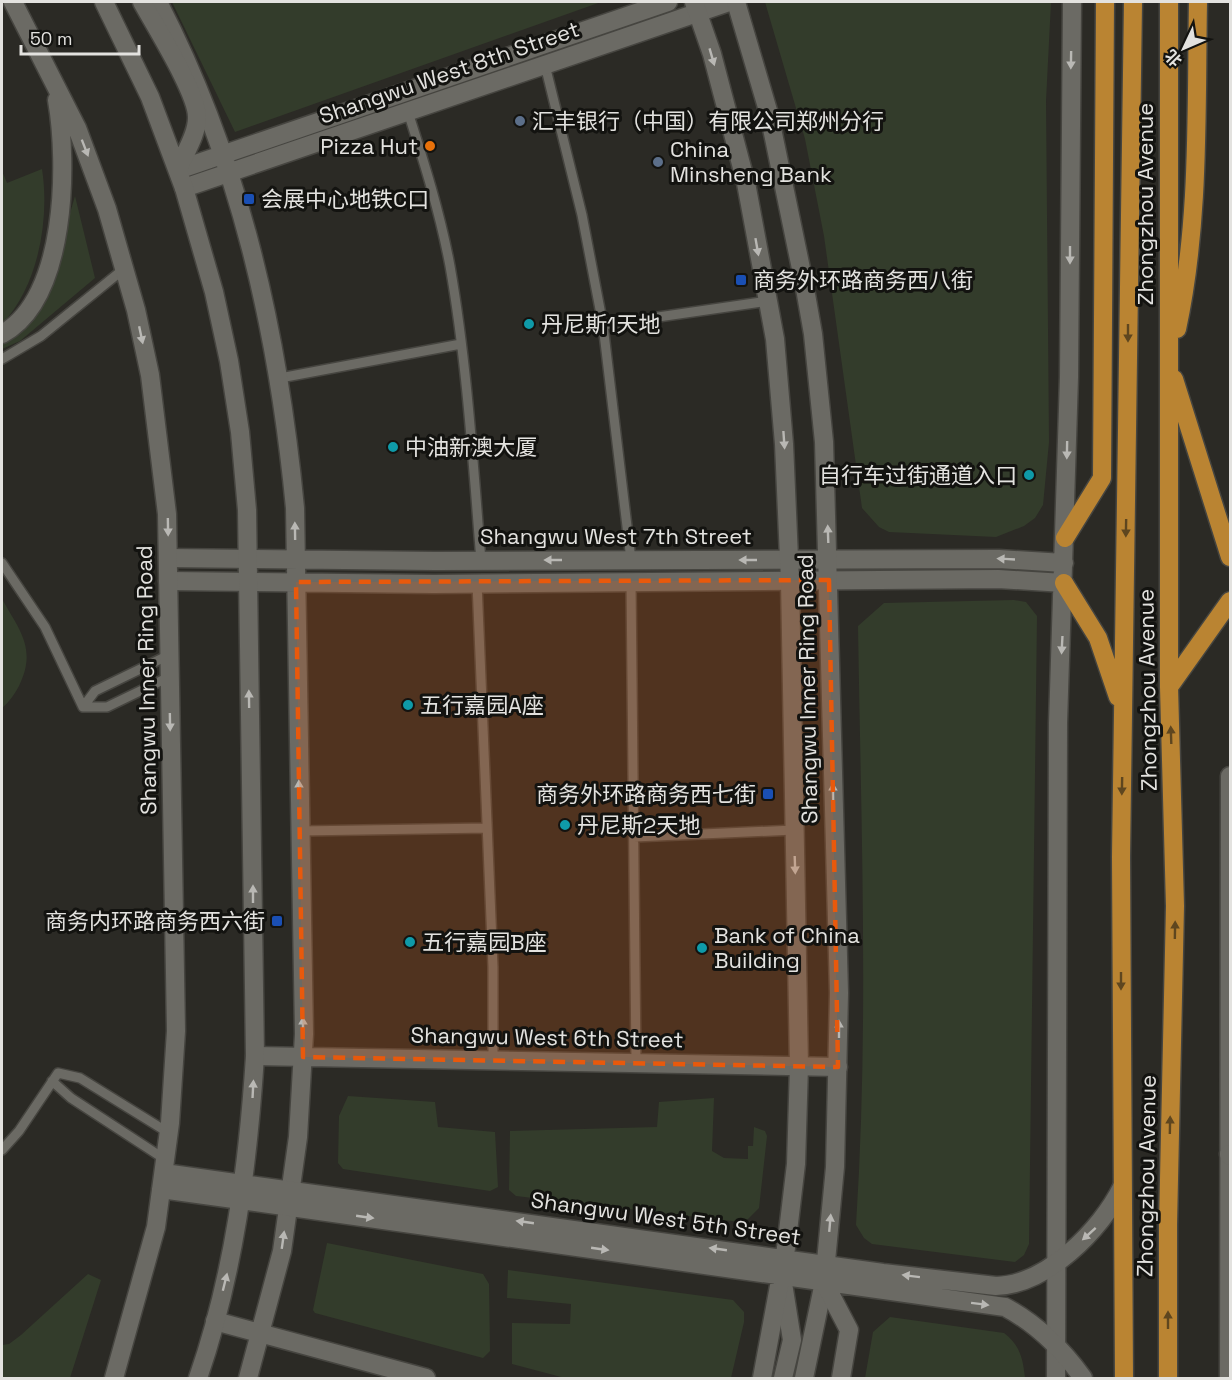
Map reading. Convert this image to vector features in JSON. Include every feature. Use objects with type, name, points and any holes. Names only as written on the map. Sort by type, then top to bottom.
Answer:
[{"type":"highway","points":[[1065,538],[1102,478],[1105,2]]},
{"type":"highway","name":"Zhongzhou Avenue","points":[[1124,1378],[1120,989],[1133,2]]},
{"type":"highway","name":"Zhongzhou Avenue","points":[[1168,1378],[1168,1225],[1175,906],[1169,687],[1169,2]]},
{"type":"highway","points":[[1198,2],[1196,123],[1188,278],[1169,363],[1230,557]]},
{"type":"highway","points":[[1064,583],[1098,638],[1123,711]]},
{"type":"highway","points":[[1169,687],[1230,601]]},
{"type":"street","name":"Shangwu Inner Ring Road","points":[[13,2],[52,74],[89,160],[125,268],[150,375],[168,514],[176,1032],[164,1174],[149,1256],[114,1378]]},
{"type":"street","points":[[104,2],[150,97],[178,170],[211,281],[229,361],[247,510],[255,1056],[250,1132],[235,1242],[198,1378]]},
{"type":"street","points":[[142,2],[185,82],[198,114],[197,126],[178,170]]},
{"type":"street","points":[[158,2],[194,79],[230,173],[260,280],[280,378],[295,508],[303,1057],[298,1137],[282,1251],[248,1378]]},
{"type":"street","name":"Shangwu West 8th Street","points":[[178,170],[668,2]]},
{"type":"street","name":"Shangwu West 8th Street","points":[[184,189],[545,65],[696,7],[729,2]]},
{"type":"street","name":"Shangwu Inner Ring Road","points":[[736,2],[769,114],[804,283],[813,334],[824,442],[829,560],[838,1067],[835,1167],[825,1273],[804,1378]]},
{"type":"street","points":[[1056,1378],[1058,747],[1065,538],[1072,2]]},
{"type":"street","name":"Shangwu Inner Ring Road","points":[[696,7],[712,54],[746,183],[775,339],[782,421],[790,580],[799,1066],[796,1164],[783,1267],[762,1378]]},
{"type":"street","points":[[2,334],[14,327],[38,296],[55,239],[62,201],[61,124],[52,74]]},
{"type":"street","name":"Shangwu West 7th Street","points":[[168,558],[481,561],[999,559],[1064,563]]},
{"type":"street","name":"Shangwu West 7th Street","points":[[168,581],[477,583],[998,579],[1064,583]]},
{"type":"street","points":[[1229,1378],[1230,776]]},
{"type":"street","name":"Shangwu West 6th Street","points":[[255,1056],[838,1067]]},
{"type":"street","name":"Shangwu West 5th Street","points":[[164,1174],[242,1192],[825,1273],[1005,1307],[1022,1316],[1056,1346],[1083,1378]]},
{"type":"street","name":"Shangwu West 5th Street","points":[[825,1273],[1011,1286],[1031,1279],[1092,1233],[1107,1215],[1122,1187]]},
{"type":"street","points":[[783,1267],[792,1340],[783,1378]]},
{"type":"street","points":[[825,1273],[849,1330],[841,1378]]},
{"type":"street","points":[[215,1321],[426,1378]]},
{"type":"lane","points":[[545,65],[579,204],[603,325],[631,560]]},
{"type":"lane","points":[[408,112],[432,186],[447,253],[461,344],[481,561]]},
{"type":"lane","points":[[2,359],[41,336],[125,268]]},
{"type":"lane","points":[[603,325],[768,301]]},
{"type":"lane","points":[[280,378],[461,344]]},
{"type":"lane","points":[[2,563],[45,627],[83,707]]},
{"type":"lane","points":[[631,582],[636,1063]]},
{"type":"lane","points":[[477,583],[493,1060]]},
{"type":"lane","points":[[83,707],[95,691],[169,655]]},
{"type":"lane","points":[[83,707],[106,707],[169,677]]},
{"type":"lane","points":[[300,831],[487,828]]},
{"type":"lane","points":[[634,837],[794,830]]},
{"type":"lane","points":[[55,1077],[80,1078],[169,1133]]},
{"type":"lane","points":[[2,1150],[19,1131],[55,1077]]},
{"type":"lane","points":[[55,1077],[71,1098],[164,1174]]},
{"type":"highlighted area","points":[[829,580],[838,1067],[303,1057],[296,582]]},
{"type":"green space","points":[[172,2],[601,2],[235,132]]},
{"type":"green space","points":[[765,2],[1051,2],[1046,101],[1049,442],[1043,505],[1035,518],[1024,526],[996,537],[889,532],[879,527],[862,508],[824,236],[805,139]]},
{"type":"green space","points":[[42,169],[44,209],[33,272],[25,291],[2,324],[2,171],[7,183]]},
{"type":"green space","points":[[75,196],[95,278],[20,341],[2,349],[2,340],[15,335],[43,306]]},
{"type":"green space","points":[[2,599],[24,641],[26,661],[19,686],[2,708]]},
{"type":"green space","points":[[1014,600],[1026,602],[1037,616],[1029,1244],[1024,1255],[1015,1262],[872,1244],[864,1238],[856,1225],[863,1001],[858,626],[884,603]]},
{"type":"green space","points":[[348,1096],[435,1102],[438,1127],[495,1132],[498,1187],[490,1191],[343,1169],[338,1163],[339,1116]]},
{"type":"green space","points":[[714,1098],[712,1151],[724,1158],[748,1159],[748,1146],[753,1146],[754,1127],[765,1131],[767,1136],[759,1208],[748,1219],[740,1222],[516,1196],[509,1190],[510,1131],[657,1127],[659,1102]]},
{"type":"green space","points":[[327,1243],[483,1274],[489,1284],[490,1351],[483,1358],[315,1313],[313,1310]]},
{"type":"green space","points":[[508,1270],[733,1300],[744,1312],[744,1322],[731,1378],[565,1378],[512,1364],[512,1323],[570,1324],[571,1304],[507,1298]]},
{"type":"green space","points":[[88,1274],[101,1280],[70,1378],[2,1378],[2,1345],[9,1344],[21,1335]]},
{"type":"green space","points":[[890,1317],[1004,1333],[1014,1342],[1020,1353],[1025,1378],[865,1378],[873,1332]]},
{"type":"place","name":"汇丰银行（中国）有限公司郑州分行","points":[[520,121]]},
{"type":"place","name":"Pizza Hut","points":[[430,146]]},
{"type":"place","name":"China Minsheng Bank","points":[[658,162]]},
{"type":"place","name":"会展中心地铁C口","points":[[249,199]]},
{"type":"place","name":"商务外环路商务西八街","points":[[741,280]]},
{"type":"place","name":"丹尼斯1天地","points":[[529,324]]},
{"type":"place","name":"中油新澳大厦","points":[[393,447]]},
{"type":"place","name":"自行车过街通道入口","points":[[1029,475]]},
{"type":"place","name":"五行嘉园A座","points":[[408,705]]},
{"type":"place","name":"商务外环路商务西七街","points":[[768,794]]},
{"type":"place","name":"丹尼斯2天地","points":[[565,825]]},
{"type":"place","name":"商务内环路商务西六街","points":[[277,921]]},
{"type":"place","name":"五行嘉园B座","points":[[410,942]]},
{"type":"place","name":"Bank of China Building","points":[[702,948]]}]
